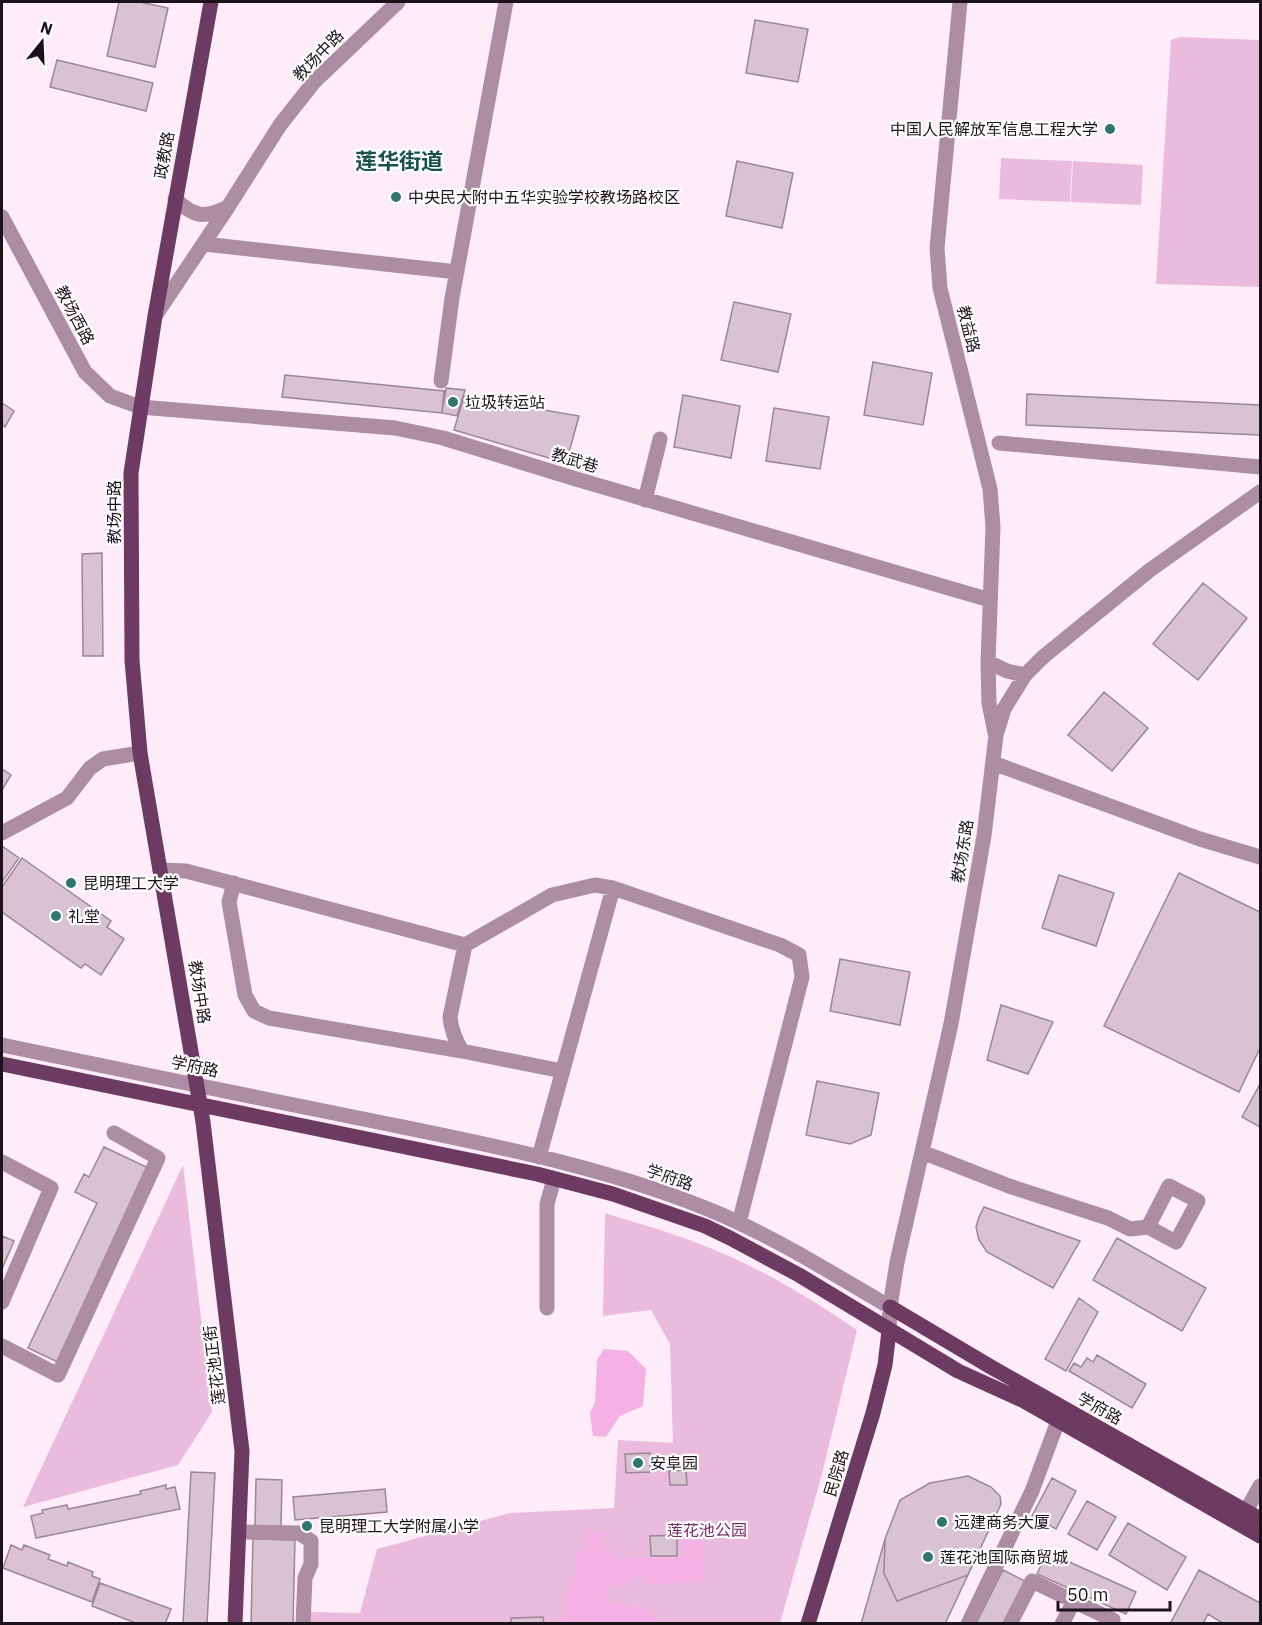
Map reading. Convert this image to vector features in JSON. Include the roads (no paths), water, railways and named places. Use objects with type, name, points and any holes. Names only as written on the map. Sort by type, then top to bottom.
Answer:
[{"type":"main road","name":"政教路","points":[[154,316],[211,2]]},
{"type":"main road","name":"教场中路","points":[[154,316],[131,484],[134,753],[160,870],[199,1105]]},
{"type":"main road","name":"学府路","points":[[2,1064],[554,1179],[613,1194],[722,1234],[799,1275],[958,1371],[1024,1401],[1260,1536]]},
{"type":"main road","name":"莲花池正街","points":[[199,1105],[203,1122],[242,1452],[235,1623]]},
{"type":"main road","name":"学府路","points":[[890,1308],[1260,1519]]},
{"type":"main road","name":"民院路","points":[[808,1623],[873,1413],[885,1365],[889,1331]]},
{"type":"street","name":"教场中路","points":[[154,316],[204,244],[280,125],[314,82],[398,2]]},
{"type":"street","points":[[441,381],[457,272],[506,2]]},
{"type":"street","name":"教益路","points":[[960,2],[937,248],[940,288],[990,489],[993,527],[988,662],[989,703],[996,735]]},
{"type":"street","points":[[175,199],[186,209],[198,215],[215,214],[228,207]]},
{"type":"street","name":"教场西路","points":[[2,217],[85,372],[110,396],[140,407]]},
{"type":"street","points":[[204,244],[457,272]]},
{"type":"street","name":"教武巷","points":[[140,407],[395,428],[443,438],[645,500],[990,600]]},
{"type":"street","points":[[645,500],[660,439]]},
{"type":"street","points":[[999,443],[1260,467]]},
{"type":"street","name":"教场东路","points":[[889,1331],[897,1262],[951,1024],[984,836],[996,735],[1004,709],[1025,675],[1043,657],[1150,570],[1260,492]]},
{"type":"street","points":[[988,662],[1007,671],[1025,675]]},
{"type":"street","points":[[2,833],[67,798],[90,768],[103,759],[134,753]]},
{"type":"street","points":[[993,763],[1200,839],[1260,857]]},
{"type":"street","points":[[160,870],[186,871],[465,945],[552,895],[574,888],[595,885],[613,888],[780,945],[799,955],[802,976],[739,1223]]},
{"type":"street","points":[[234,883],[229,902],[245,995],[254,1011],[269,1018],[462,1051],[562,1071]]},
{"type":"street","points":[[539,1157],[613,888]]},
{"type":"street","points":[[462,1051],[451,1029],[450,1017],[465,945]]},
{"type":"street","name":"学府路","points":[[2,1045],[539,1157],[623,1180],[720,1214],[739,1223],[803,1255],[890,1308]]},
{"type":"street","points":[[2,1346],[58,1375],[158,1158],[114,1133]]},
{"type":"street","points":[[922,1152],[1009,1186],[1108,1218],[1130,1229],[1148,1227]]},
{"type":"street","points":[[2,1162],[51,1188],[2,1302]]},
{"type":"street","points":[[547,1308],[547,1204],[554,1179]]},
{"type":"street","points":[[968,1623],[1032,1491],[1058,1421]]},
{"type":"street","points":[[1246,1511],[1260,1486]]},
{"type":"street","points":[[239,1532],[299,1533],[311,1541],[311,1564],[305,1578],[303,1623]]},
{"type":"street","points":[[1010,1623],[1032,1581],[1113,1620],[1112,1623]]},
{"type":"street","points":[[1062,1623],[1074,1601]]},
{"type":"place","name":"中国人民解放军信息工程大学","points":[[1110,129]]},
{"type":"place","name":"中央民大附中五华实验学校教场路校区","points":[[396,197]]},
{"type":"place","name":"垃圾转运站","points":[[453,402]]},
{"type":"place","name":"昆明理工大学","points":[[71,883]]},
{"type":"place","name":"礼堂","points":[[56,916]]},
{"type":"place","name":"安阜园","points":[[638,1463]]},
{"type":"place","name":"远建商务大厦","points":[[942,1522]]},
{"type":"place","name":"昆明理工大学附属小学","points":[[307,1526]]},
{"type":"place","name":"莲花池国际商贸城","points":[[928,1557]]},
{"type":"district","name":"莲华街道","points":[[399,161]]},
{"type":"park label","name":"莲花池公园","points":[[707,1530]]}]
